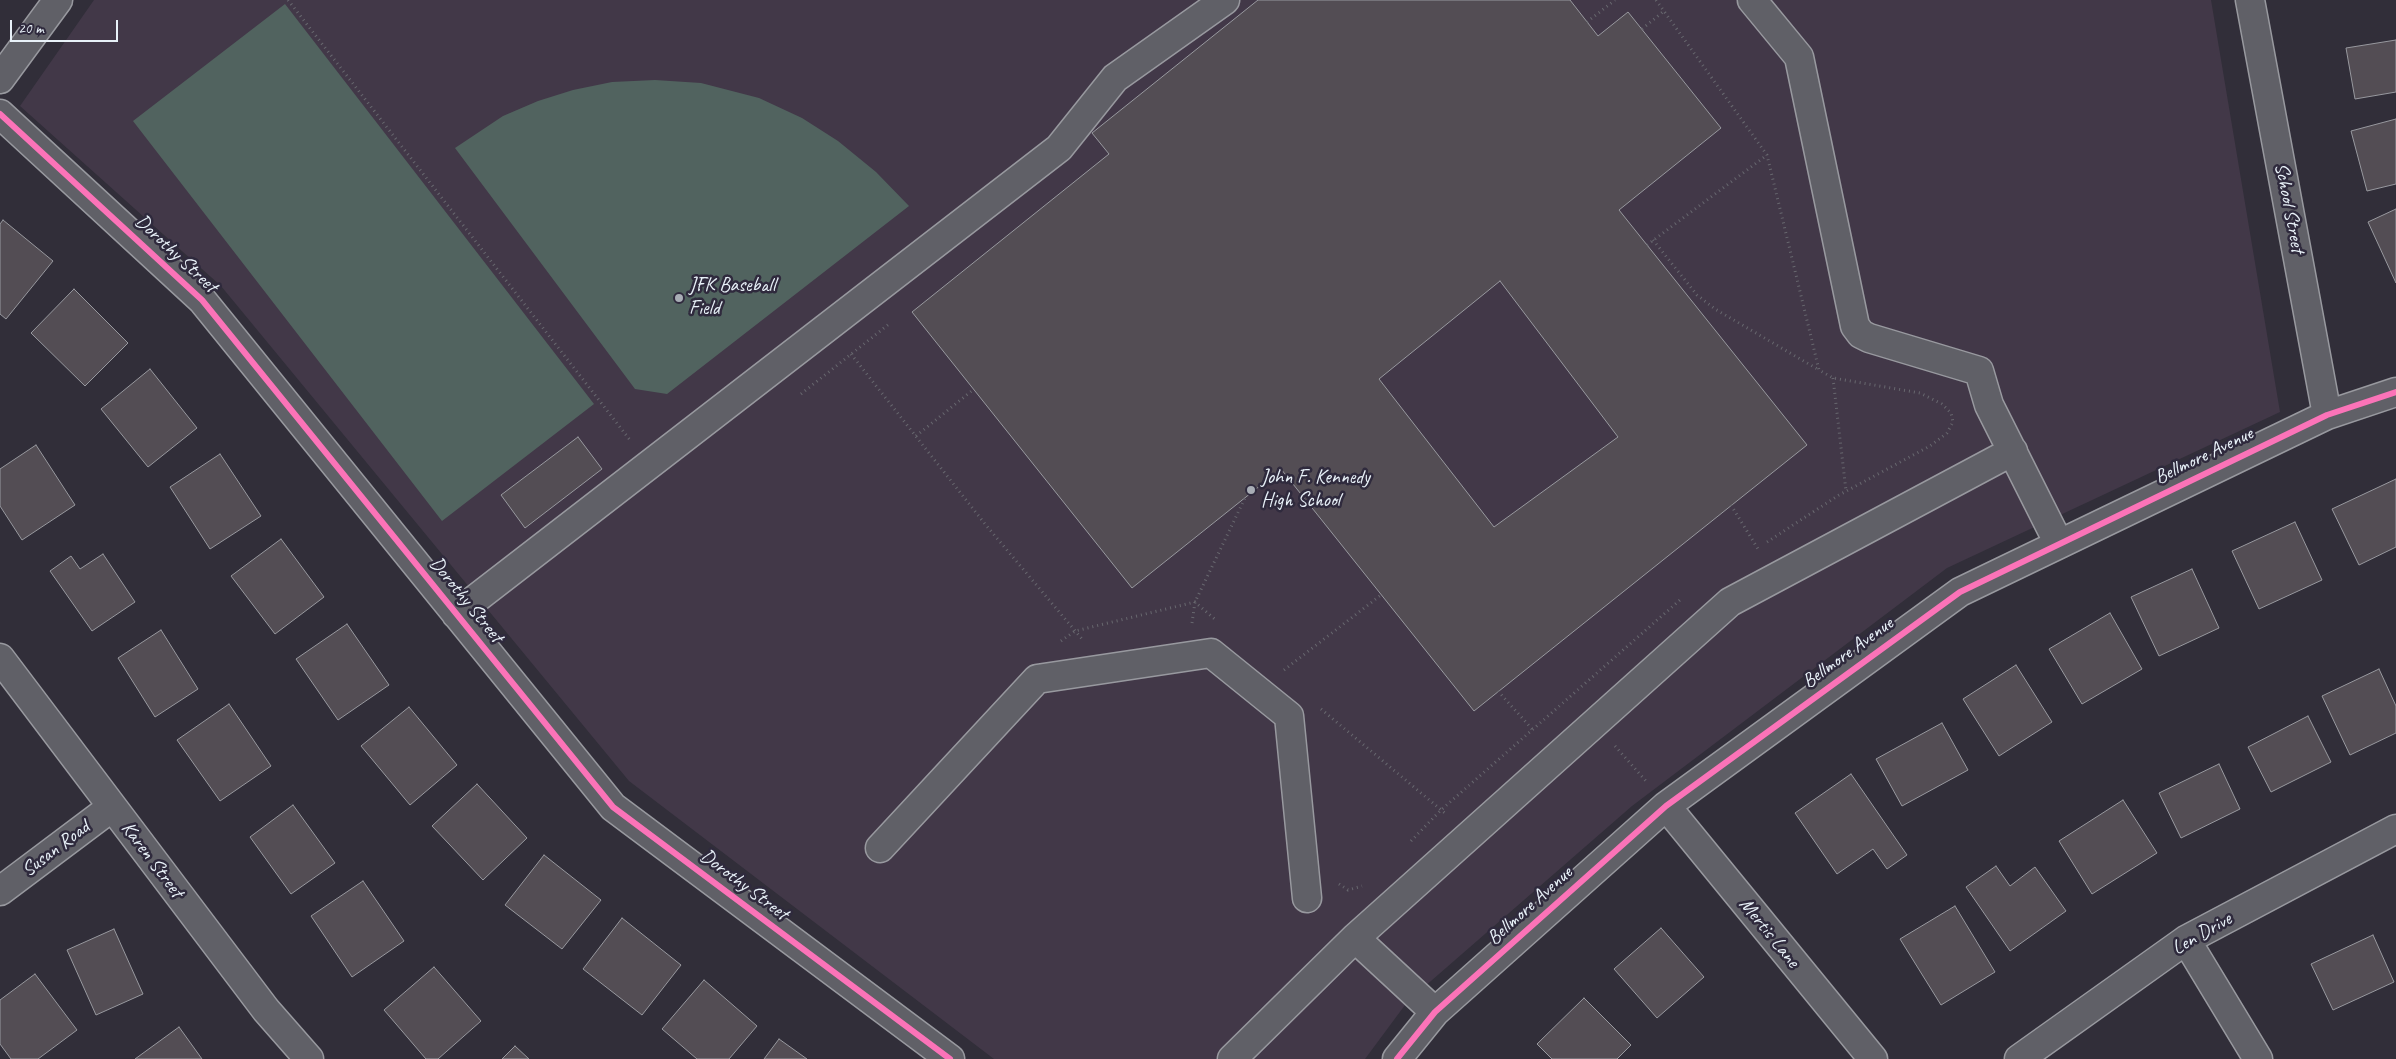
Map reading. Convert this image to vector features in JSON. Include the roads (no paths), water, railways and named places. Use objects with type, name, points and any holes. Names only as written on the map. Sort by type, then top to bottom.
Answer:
[{"type":"street","points":[[0,79],[58,0]]},
{"type":"street","points":[[456,614],[1058,148],[1116,78],[1225,0]]},
{"type":"street","points":[[1752,0],[1799,57],[1855,326],[1860,334],[1869,338],[1979,371],[1989,405],[2059,544]]},
{"type":"street","name":"School Street","points":[[2250,0],[2327,415]]},
{"type":"street","name":"Dorothy Street","points":[[0,114],[202,300],[613,807],[950,1059]]},
{"type":"street","name":"Bellmore Avenue","points":[[1397,1059],[1435,1012],[1666,806],[1960,592],[2327,415],[2396,392]]},
{"type":"street","points":[[1232,1059],[1355,938],[1730,602],[2012,451]]},
{"type":"street","points":[[880,848],[1037,679],[1211,653],[1289,716],[1306,898]]},
{"type":"street","name":"Karen Street","points":[[0,658],[266,1010],[309,1059]]},
{"type":"street","name":"Mertis Lane","points":[[1666,806],[1873,1059]]},
{"type":"street","name":"Susan Road","points":[[0,890],[112,807]]},
{"type":"street","name":"Len Drive","points":[[2020,1059],[2186,940],[2396,829]]},
{"type":"street","points":[[1355,938],[1435,1012]]},
{"type":"street","points":[[2186,940],[2258,1059]]},
{"type":"place","name":"JFK Baseball Field","points":[[679,298]]},
{"type":"place","name":"John F. Kennedy High School","points":[[1251,490]]}]
